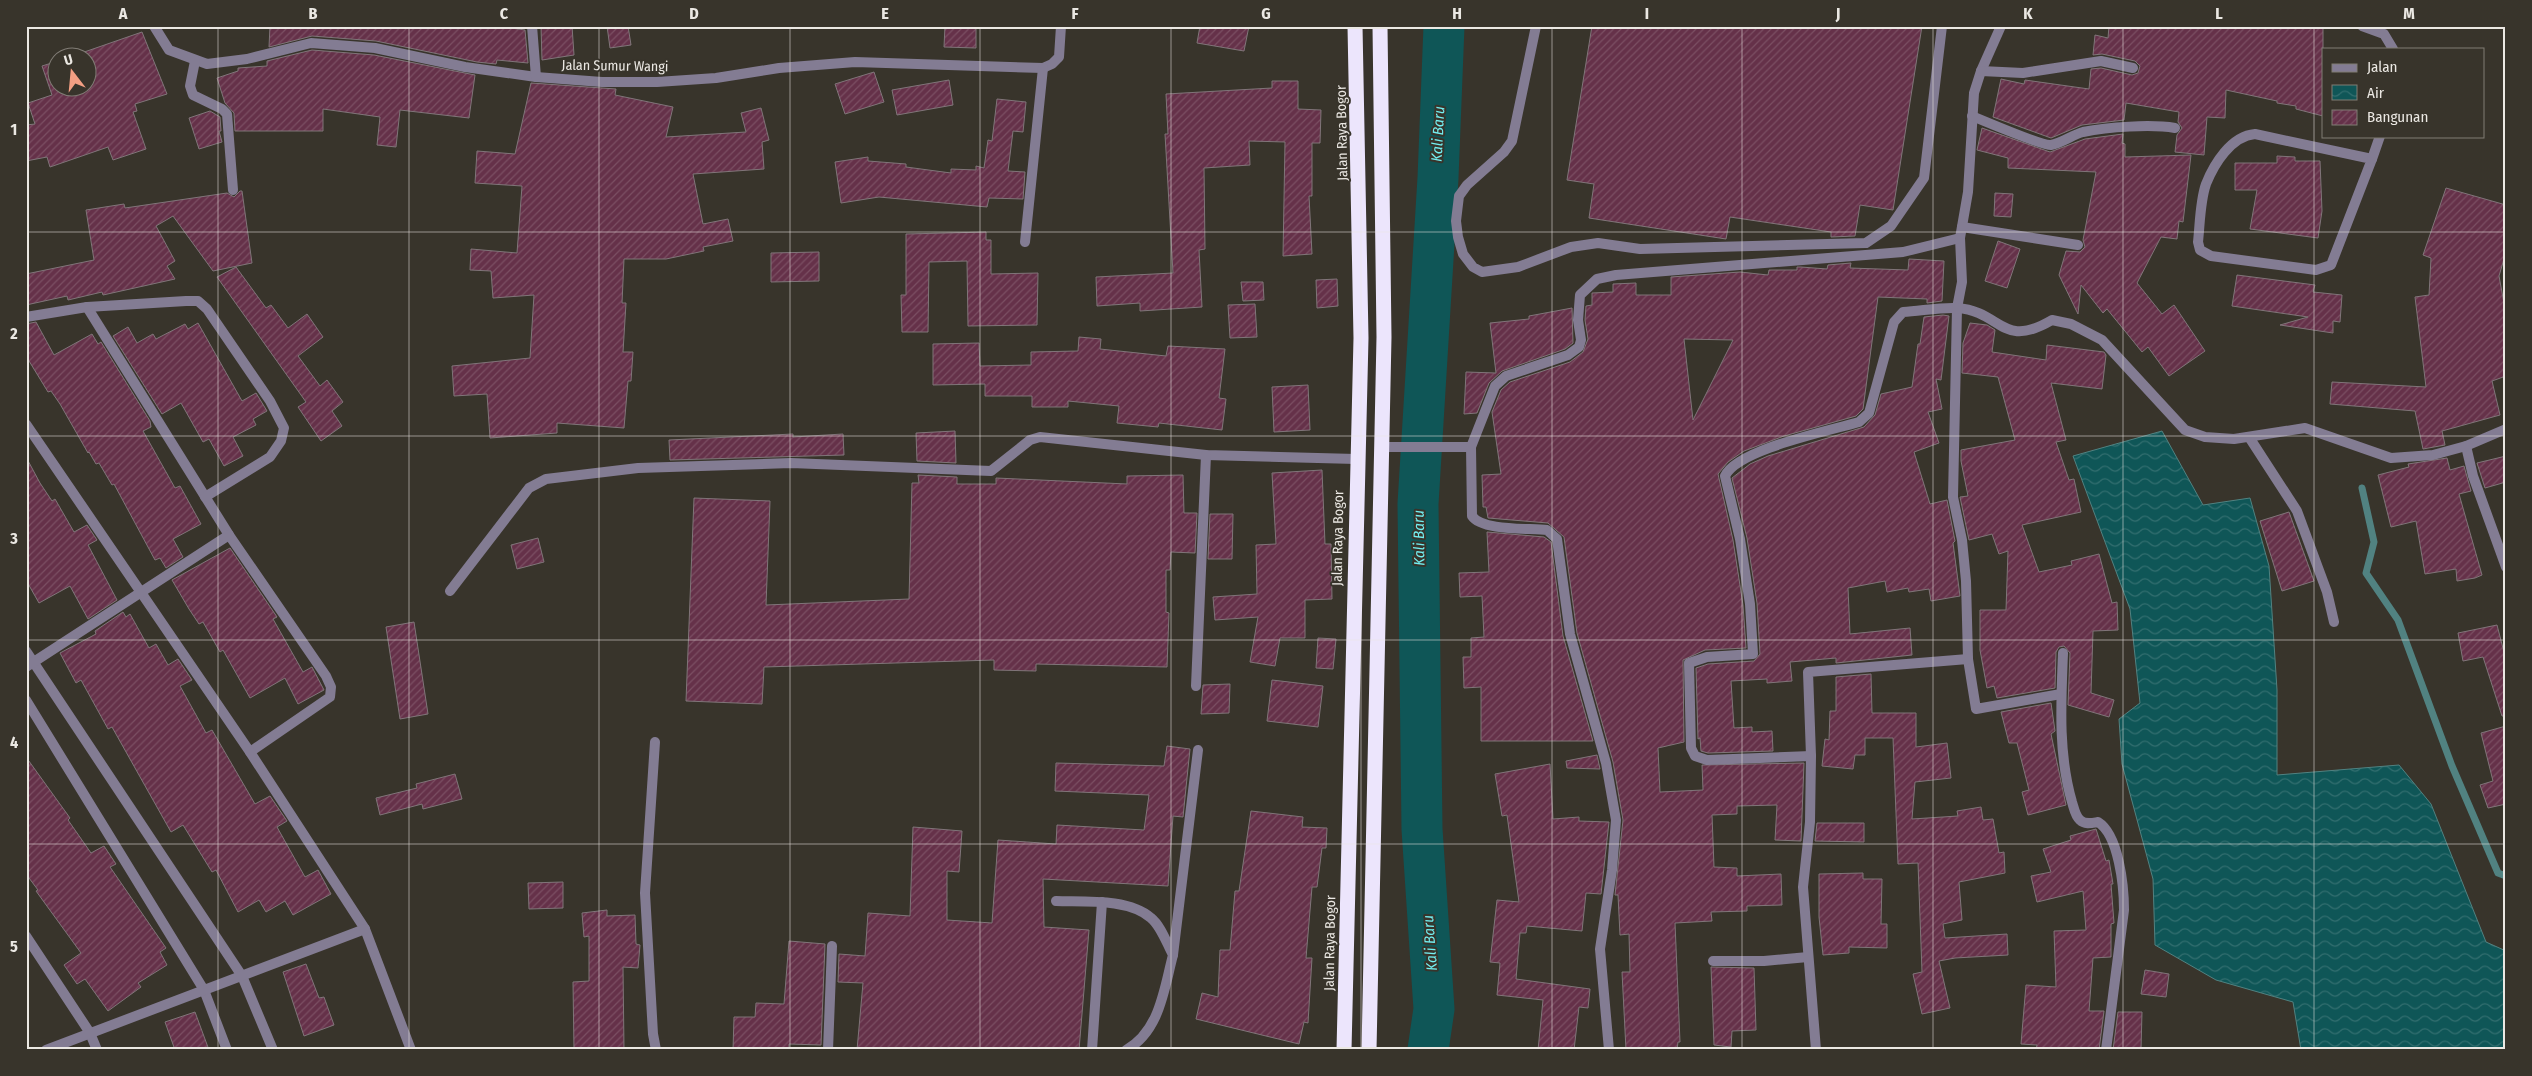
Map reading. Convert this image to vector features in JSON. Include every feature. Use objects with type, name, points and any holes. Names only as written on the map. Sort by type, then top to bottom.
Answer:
[{"type":"highway","name":"Jalan Raya Bogor","points":[[1344,1050],[1356,459],[1361,338],[1355,26]]},
{"type":"highway","points":[[1369,1050],[1380,447],[1384,336],[1380,26]]},
{"type":"street","name":"Jalan Sumur Wangi","points":[[154,26],[169,50],[207,64],[247,59],[311,43],[375,48],[465,67],[536,77],[657,82],[716,78],[779,68],[855,62],[1042,68]]},
{"type":"street","points":[[532,26],[536,77]]},
{"type":"street","points":[[1025,242],[1042,68],[1052,64],[1059,57],[1060,26]]},
{"type":"street","points":[[1536,26],[1512,141],[1504,152],[1466,185],[1459,196],[1456,221],[1463,254],[1473,267],[1482,272],[1518,267],[1570,247],[1598,243],[1640,249],[1866,243],[1891,226],[1924,178],[1942,26]]},
{"type":"street","points":[[2001,26],[1981,71],[1974,93],[1968,192],[1960,238],[1962,282],[1957,308],[1953,497],[1962,540],[1966,581],[1968,659],[1976,709],[2061,694]]},
{"type":"street","points":[[2362,26],[2384,34],[2393,48]]},
{"type":"street","points":[[195,61],[190,86],[193,95],[222,109],[227,114],[233,190]]},
{"type":"street","points":[[1981,71],[2023,73],[2101,61],[2133,68]]},
{"type":"street","points":[[1972,116],[2015,132],[2031,141],[2050,145],[2084,132],[2150,126],[2176,128]]},
{"type":"street","points":[[2372,159],[2256,134],[2241,138],[2218,162],[2206,186],[2198,242],[2200,250],[2211,256],[2316,270],[2331,265],[2372,159],[2379,138]]},
{"type":"street","points":[[1962,227],[2078,245]]},
{"type":"street","points":[[1609,1050],[1600,949],[1612,870],[1616,820],[1602,745],[1586,697],[1570,634],[1559,545],[1554,535],[1547,530],[1492,526],[1479,523],[1473,518],[1471,513],[1468,447],[1495,386],[1506,376],[1568,354],[1579,347],[1581,340],[1578,320],[1580,295],[1597,279],[1616,275],[1903,252],[1960,238]]},
{"type":"street","points":[[26,317],[87,307],[198,301],[207,310],[270,401],[284,428],[281,441],[270,456],[205,497]]},
{"type":"street","points":[[87,307],[229,535],[326,676],[331,687],[330,697],[250,752]]},
{"type":"street","points":[[1811,756],[1707,760],[1695,756],[1691,748],[1689,663],[1707,657],[1753,654],[1750,604],[1740,539],[1725,476],[1737,462],[1753,453],[1859,422],[1869,413],[1894,322],[1904,312],[1957,308],[1987,316],[2004,329],[2017,332],[2037,328],[2052,320],[2062,320],[2097,337],[2118,356],[2134,376],[2185,430],[2218,438],[2249,437],[2305,428],[2391,458],[2433,455],[2466,446],[2506,429]]},
{"type":"street","points":[[26,424],[250,752],[365,929],[411,1050]]},
{"type":"street","points":[[450,591],[529,488],[546,479],[638,468],[790,463],[993,471],[1030,440],[1040,437],[1206,454],[1356,459]]},
{"type":"street","points":[[2249,437],[2297,511],[2327,592],[2334,622]]},
{"type":"street","points":[[2466,446],[2473,476],[2506,567]]},
{"type":"street","points":[[1380,447],[1468,447]]},
{"type":"street","points":[[1196,686],[1206,454]]},
{"type":"street","points":[[30,665],[229,535]]},
{"type":"street","points":[[26,651],[30,665],[242,976],[273,1050]]},
{"type":"street","points":[[2063,653],[2060,726],[2065,780],[2076,815],[2080,821],[2087,823],[2098,822],[2106,828],[2115,848],[2124,887],[2124,910],[2106,1050]]},
{"type":"street","points":[[1816,1050],[1803,887],[1810,822],[1811,756],[1808,672],[1968,659]]},
{"type":"street","points":[[26,700],[204,990],[227,1050]]},
{"type":"street","points":[[655,742],[645,893],[653,1034],[656,1050]]},
{"type":"street","points":[[1126,1050],[1140,1039],[1152,1023],[1173,955],[1198,750]]},
{"type":"street","points":[[1056,901],[1120,904],[1152,918],[1173,955]]},
{"type":"street","points":[[1092,1050],[1102,902]]},
{"type":"street","points":[[46,1050],[365,929]]},
{"type":"street","points":[[26,936],[90,1033],[97,1050]]},
{"type":"street","points":[[828,1050],[832,946]]},
{"type":"street","points":[[1713,961],[1764,961],[1808,957]]},
{"type":"water","points":[[2162,431],[2203,505],[2250,498],[2269,566],[2277,690],[2277,775],[2399,765],[2431,804],[2486,942],[2506,951],[2506,1050],[2301,1050],[2293,1002],[2216,980],[2155,945],[2153,879],[2122,764],[2119,719],[2140,703],[2130,609],[2073,456]]},
{"type":"building","points":[[270,26],[497,26],[525,30],[528,63],[497,60],[496,64],[477,62],[376,41],[312,36],[269,47]]},
{"type":"building","points":[[541,26],[572,26],[574,55],[542,60]]},
{"type":"building","points":[[607,26],[628,26],[631,45],[610,48]]},
{"type":"building","points":[[945,26],[976,26],[976,48],[944,47]]},
{"type":"building","points":[[1200,26],[1249,26],[1244,51],[1197,43]]},
{"type":"building","points":[[1592,26],[1922,26],[1893,210],[1860,205],[1855,236],[1831,237],[1831,232],[1730,217],[1726,239],[1589,218],[1594,184],[1567,180]]},
{"type":"building","points":[[2109,26],[2323,26],[2322,116],[2296,109],[2296,106],[2226,90],[2225,118],[2207,117],[2204,155],[2175,152],[2177,135],[2182,128],[2178,122],[2179,112],[2126,103],[2124,120],[2082,125],[2051,138],[1993,117],[2001,79],[2024,84],[2025,80],[2089,89],[2091,69],[2101,68],[2132,75],[2138,73],[2140,66],[2135,61],[2102,54],[2093,55],[2095,35],[2108,38]]},
{"type":"building","points":[[142,32],[167,94],[135,104],[137,111],[133,112],[146,149],[113,160],[108,147],[50,167],[47,157],[26,161],[26,125],[35,124],[28,103],[48,96],[48,98],[98,98],[98,48],[96,48]]},
{"type":"building","points":[[312,50],[374,55],[475,75],[469,118],[400,110],[396,147],[377,145],[380,117],[323,109],[323,131],[235,131],[234,113],[225,103],[217,78],[238,71],[238,68],[267,66],[267,61]]},
{"type":"building","points":[[48,64],[48,83],[42,66]]},
{"type":"building","points":[[874,72],[884,102],[845,114],[835,84]]},
{"type":"building","points":[[949,80],[953,105],[897,115],[892,90]]},
{"type":"building","points":[[1272,81],[1298,81],[1298,109],[1321,110],[1320,143],[1312,143],[1312,196],[1309,196],[1312,254],[1283,256],[1285,142],[1249,141],[1250,165],[1204,168],[1205,249],[1199,250],[1202,307],[1140,311],[1140,303],[1097,306],[1096,277],[1173,273],[1165,134],[1168,134],[1166,94],[1272,88]]},
{"type":"building","points":[[531,83],[616,89],[615,95],[673,107],[666,137],[746,132],[741,113],[761,108],[769,140],[762,142],[764,169],[693,174],[703,224],[728,219],[733,241],[703,247],[704,251],[666,259],[624,259],[622,303],[626,303],[623,352],[633,352],[631,381],[628,381],[624,428],[557,423],[557,433],[490,438],[487,394],[454,396],[452,366],[530,358],[534,295],[493,298],[491,271],[470,270],[471,249],[517,253],[522,186],[475,183],[477,151],[515,154]]},
{"type":"building","points":[[997,99],[1026,102],[1023,132],[1013,131],[1008,171],[1025,172],[1023,199],[989,198],[987,207],[879,197],[841,203],[835,162],[868,157],[868,161],[906,164],[906,167],[951,173],[951,169],[976,170],[976,166],[984,168],[988,140],[992,141]]},
{"type":"building","points":[[210,111],[220,117],[221,131],[219,131],[222,142],[199,149],[189,118]]},
{"type":"building","points":[[1982,128],[2050,152],[2085,139],[2123,134],[2122,143],[2125,144],[2125,157],[2191,155],[2183,222],[2179,221],[2177,239],[2161,237],[2137,283],[2162,314],[2174,305],[2205,351],[2169,376],[2148,347],[2142,352],[2107,309],[2103,313],[2081,285],[2078,314],[2059,275],[2066,251],[2080,252],[2085,247],[2083,240],[2096,172],[2008,168],[2008,158],[1977,150]]},
{"type":"building","points":[[2277,156],[2295,157],[2295,161],[2320,161],[2322,211],[2318,238],[2250,229],[2257,190],[2235,190],[2235,163],[2277,163]]},
{"type":"building","points":[[2446,188],[2506,205],[2506,252],[2499,276],[2506,314],[2506,376],[2492,381],[2500,415],[2442,431],[2445,445],[2423,449],[2415,411],[2330,404],[2332,382],[2426,387],[2415,297],[2429,295],[2431,258],[2423,255]]},
{"type":"building","points":[[242,191],[252,263],[213,271],[173,216],[156,226],[175,261],[167,266],[175,279],[103,295],[102,292],[68,300],[67,296],[26,305],[26,274],[94,260],[86,210],[124,204],[125,208],[227,193],[234,197]]},
{"type":"building","points":[[1995,193],[2013,194],[2011,217],[1994,216]]},
{"type":"building","points":[[986,232],[986,240],[991,240],[991,274],[1038,273],[1037,325],[968,326],[967,261],[929,262],[928,332],[902,332],[901,295],[906,295],[906,234]]},
{"type":"building","points":[[1998,241],[2020,249],[2007,288],[1985,281]]},
{"type":"building","points":[[819,252],[819,281],[771,282],[771,253]]},
{"type":"building","points":[[1909,259],[1944,261],[1942,301],[1927,303],[1927,299],[1878,297],[1863,409],[1856,416],[1784,436],[1744,451],[1728,462],[1718,474],[1733,540],[1743,605],[1746,648],[1705,650],[1683,660],[1684,742],[1658,748],[1660,792],[1703,790],[1702,765],[1804,763],[1801,841],[1775,840],[1777,805],[1737,806],[1737,814],[1712,815],[1714,867],[1737,868],[1737,876],[1781,874],[1782,905],[1747,906],[1747,911],[1711,912],[1712,921],[1675,923],[1680,1042],[1678,1042],[1677,1050],[1626,1050],[1622,972],[1630,972],[1629,934],[1620,935],[1618,895],[1615,895],[1623,820],[1613,762],[1577,633],[1564,537],[1548,523],[1488,518],[1486,507],[1483,507],[1482,475],[1501,474],[1492,412],[1501,390],[1510,382],[1570,362],[1583,352],[1588,339],[1585,320],[1586,306],[1592,305],[1592,293],[1613,292],[1613,284],[1636,283],[1636,295],[1671,295],[1671,277],[1740,272],[1768,275],[1769,270],[1797,270],[1797,267],[1827,269],[1828,265],[1851,263],[1850,268],[1908,270]],"holes":[[[1684,339],[1733,340],[1693,420]]]},
{"type":"building","points":[[236,267],[266,308],[271,305],[288,328],[307,314],[323,337],[298,356],[320,386],[327,380],[343,402],[332,411],[342,426],[321,441],[298,407],[306,402],[217,277]]},
{"type":"building","points":[[2237,275],[2315,285],[2313,292],[2342,295],[2340,322],[2333,321],[2333,333],[2280,325],[2308,317],[2232,306]]},
{"type":"building","points":[[1337,279],[1338,306],[1317,308],[1316,280]]},
{"type":"building","points":[[1241,282],[1263,282],[1264,300],[1243,301]]},
{"type":"building","points":[[1255,304],[1257,337],[1230,338],[1228,305]]},
{"type":"building","points":[[1572,308],[1573,343],[1565,349],[1502,371],[1489,383],[1477,413],[1464,414],[1466,372],[1496,373],[1490,323],[1529,319],[1529,316]]},
{"type":"building","points":[[1949,316],[1941,380],[1936,379],[1942,409],[1928,412],[1939,443],[1914,452],[1930,504],[1947,500],[1955,541],[1953,543],[1960,596],[1931,601],[1929,589],[1909,592],[1908,588],[1887,592],[1885,581],[1848,588],[1850,634],[1910,628],[1912,655],[1836,663],[1836,658],[1790,662],[1792,681],[1767,683],[1767,679],[1731,681],[1734,728],[1752,727],[1752,732],[1772,731],[1773,751],[1708,753],[1701,751],[1700,738],[1698,739],[1696,668],[1708,664],[1754,661],[1760,654],[1757,603],[1747,538],[1732,478],[1750,464],[1768,456],[1864,427],[1875,415],[1881,394],[1912,387],[1924,317]]},
{"type":"building","points":[[36,322],[54,355],[92,334],[98,344],[101,342],[150,421],[151,427],[143,431],[175,488],[180,486],[201,524],[173,539],[183,557],[166,568],[160,558],[155,560],[114,484],[112,485],[99,463],[96,464],[88,453],[60,404],[51,391],[48,392],[26,356],[26,324]]},
{"type":"building","points":[[198,323],[242,401],[256,393],[267,411],[253,419],[256,425],[233,437],[243,456],[224,466],[209,439],[203,442],[181,403],[162,414],[113,336],[128,327],[137,343],[153,334],[156,339],[185,324],[188,329]]},
{"type":"building","points":[[1970,323],[1987,325],[1995,330],[1992,352],[2046,360],[2047,345],[2104,352],[2106,355],[2102,389],[2051,383],[2066,440],[2056,442],[2069,480],[2074,479],[2081,512],[2022,525],[2039,572],[2072,565],[2071,561],[2099,554],[2112,603],[2117,602],[2118,630],[2093,631],[2091,693],[2114,700],[2109,717],[2068,705],[2070,653],[2064,646],[2059,647],[2056,652],[2055,688],[1997,698],[1994,686],[1987,688],[1980,650],[1980,610],[2006,610],[2008,551],[1999,554],[1992,534],[1969,540],[1960,497],[1968,496],[1961,461],[1961,450],[2015,440],[1998,377],[1962,373],[1963,343]]},
{"type":"building","points":[[1079,337],[1101,339],[1100,349],[1166,356],[1168,346],[1225,349],[1219,398],[1226,399],[1222,430],[1159,423],[1158,427],[1117,423],[1119,406],[1068,401],[1068,407],[1032,407],[1032,396],[985,396],[985,384],[933,385],[933,344],[979,343],[980,366],[1031,365],[1031,352],[1078,351]]},
{"type":"building","points":[[1308,385],[1310,430],[1274,432],[1272,387]]},
{"type":"building","points":[[955,431],[956,463],[917,461],[916,433]]},
{"type":"building","points":[[793,434],[793,437],[843,434],[844,455],[670,460],[669,440]]},
{"type":"building","points":[[2506,456],[2506,482],[2485,488],[2477,463]]},
{"type":"building","points":[[26,457],[40,483],[52,501],[55,499],[74,532],[87,525],[97,540],[88,545],[117,600],[88,619],[70,586],[39,603],[26,580]]},
{"type":"building","points":[[2447,458],[2450,470],[2464,466],[2471,491],[2459,494],[2482,575],[2457,581],[2456,569],[2425,574],[2416,521],[2391,527],[2378,475],[2409,467],[2408,464]]},
{"type":"building","points":[[1322,470],[1325,544],[1331,544],[1332,599],[1305,600],[1305,638],[1280,638],[1275,666],[1250,662],[1258,617],[1215,620],[1213,597],[1257,594],[1256,545],[1276,544],[1272,473]]},
{"type":"building","points":[[918,475],[957,477],[957,484],[996,484],[996,478],[1127,484],[1127,476],[1183,475],[1184,513],[1197,513],[1195,553],[1171,552],[1170,570],[1166,570],[1166,612],[1169,613],[1167,667],[1036,664],[1036,671],[994,670],[994,660],[764,667],[762,704],[686,701],[694,498],[770,501],[766,605],[909,599],[912,483],[919,483]]},
{"type":"building","points":[[2289,512],[2314,581],[2282,591],[2260,521]]},
{"type":"building","points":[[1210,514],[1233,514],[1232,559],[1208,559]]},
{"type":"building","points":[[1487,532],[1544,537],[1551,542],[1563,636],[1593,741],[1481,741],[1481,687],[1464,688],[1463,657],[1471,657],[1471,638],[1484,637],[1482,596],[1460,597],[1459,573],[1489,572]]},
{"type":"building","points":[[538,538],[544,562],[517,569],[511,545]]},
{"type":"building","points":[[230,548],[277,617],[273,619],[303,672],[312,667],[324,690],[298,704],[285,678],[250,698],[223,650],[220,652],[203,622],[199,624],[189,609],[172,580]]},
{"type":"building","points":[[123,612],[126,617],[130,614],[149,648],[156,644],[168,665],[178,659],[192,680],[180,686],[206,733],[212,730],[255,804],[270,796],[287,821],[277,827],[305,877],[318,870],[331,894],[293,915],[285,901],[266,912],[259,900],[238,912],[216,870],[212,872],[183,825],[171,832],[112,727],[108,729],[81,680],[76,683],[60,653],[96,634],[95,631]]},
{"type":"building","points":[[414,622],[428,714],[400,719],[386,627]]},
{"type":"building","points":[[2497,625],[2506,660],[2506,716],[2502,716],[2483,657],[2463,661],[2458,633]]},
{"type":"building","points":[[1318,638],[1336,639],[1333,669],[1316,668]]},
{"type":"building","points":[[1871,674],[1872,713],[1916,713],[1916,747],[1947,743],[1951,778],[1915,782],[1912,819],[1958,816],[1957,811],[1981,807],[1983,820],[1993,819],[1999,853],[2004,852],[2005,873],[1959,882],[1962,920],[1943,924],[1945,938],[2007,934],[2008,955],[1955,958],[1939,961],[1950,1008],[1922,1014],[1913,974],[1922,972],[1918,863],[1898,864],[1893,738],[1865,738],[1865,755],[1855,755],[1853,769],[1822,766],[1825,739],[1829,740],[1830,711],[1836,711],[1836,677]]},
{"type":"building","points":[[1272,680],[1323,686],[1318,727],[1267,721]]},
{"type":"building","points":[[1230,684],[1229,713],[1201,714],[1203,685]]},
{"type":"building","points":[[2051,703],[2055,731],[2051,734],[2066,805],[2028,815],[2022,792],[2029,790],[2017,743],[2009,743],[2001,712]]},
{"type":"building","points":[[2506,726],[2506,804],[2488,808],[2480,785],[2493,781],[2481,733]]},
{"type":"building","points":[[1167,746],[1190,749],[1183,817],[1173,816],[1168,886],[1043,879],[1044,927],[1089,930],[1079,1050],[857,1050],[863,983],[838,982],[839,954],[865,956],[868,913],[910,916],[913,827],[962,831],[959,872],[947,871],[947,920],[992,923],[998,840],[1056,844],[1057,825],[1144,830],[1149,795],[1055,791],[1056,763],[1164,766]]},
{"type":"building","points":[[1597,755],[1600,769],[1567,768],[1566,761]]},
{"type":"building","points":[[26,757],[70,818],[68,820],[91,853],[104,846],[116,864],[110,867],[166,948],[160,952],[167,965],[138,983],[141,987],[108,1011],[85,979],[77,984],[64,965],[81,953],[36,891],[38,890],[26,874]]},
{"type":"building","points":[[1550,764],[1553,819],[1579,817],[1579,821],[1609,822],[1601,894],[1586,893],[1582,931],[1527,926],[1526,933],[1520,933],[1516,979],[1590,989],[1588,1008],[1579,1007],[1574,1050],[1538,1050],[1543,1000],[1497,995],[1500,963],[1490,962],[1497,900],[1519,902],[1507,815],[1502,816],[1495,774]]},
{"type":"building","points":[[455,774],[462,799],[423,809],[422,804],[380,815],[376,798],[417,788],[416,784]]},
{"type":"building","points":[[1251,811],[1303,817],[1302,827],[1327,828],[1326,848],[1322,848],[1317,887],[1312,887],[1306,958],[1312,958],[1308,1023],[1304,1022],[1299,1044],[1196,1019],[1202,993],[1218,997],[1220,950],[1230,950],[1235,891],[1239,891]]},
{"type":"building","points":[[1817,823],[1864,823],[1864,842],[1815,841]]},
{"type":"building","points":[[2096,829],[2106,861],[2109,860],[2113,884],[2111,884],[2114,923],[2111,924],[2111,957],[2093,958],[2089,1011],[2104,1011],[2099,1050],[2036,1050],[2037,1045],[2021,1044],[2026,985],[2056,987],[2054,931],[2086,930],[2083,891],[2037,902],[2031,876],[2051,872],[2043,849],[2071,840],[2070,836]]},
{"type":"building","points":[[1863,873],[1863,879],[1882,879],[1881,924],[1887,924],[1887,948],[1849,947],[1849,953],[1823,955],[1819,917],[1819,874]]},
{"type":"building","points":[[563,882],[563,908],[529,909],[528,883]]},
{"type":"building","points":[[607,910],[607,916],[635,915],[636,944],[640,945],[638,968],[623,967],[624,1050],[574,1050],[573,982],[589,981],[589,936],[584,937],[582,913]]},
{"type":"building","points":[[789,941],[825,944],[821,1045],[789,1044],[789,1050],[733,1050],[734,1017],[755,1017],[756,1003],[784,1004]]},
{"type":"building","points":[[306,964],[319,998],[324,997],[334,1025],[304,1036],[283,972]]},
{"type":"building","points":[[1711,967],[1754,968],[1756,1030],[1732,1031],[1731,1047],[1714,1045]]},
{"type":"building","points":[[2145,970],[2169,974],[2166,997],[2141,994]]},
{"type":"building","points":[[195,1012],[209,1050],[175,1050],[165,1022]]},
{"type":"building","points":[[2118,1012],[2142,1012],[2141,1050],[2113,1050]]},
{"type":"waterway","name":"Kali Baru","points":[[1428,1050],[1434,1009],[1422,829],[1418,504],[1438,178],[1444,26]]},
{"type":"waterway","points":[[2362,488],[2374,542],[2366,573],[2398,620],[2452,766],[2498,873],[2506,876]]}]
